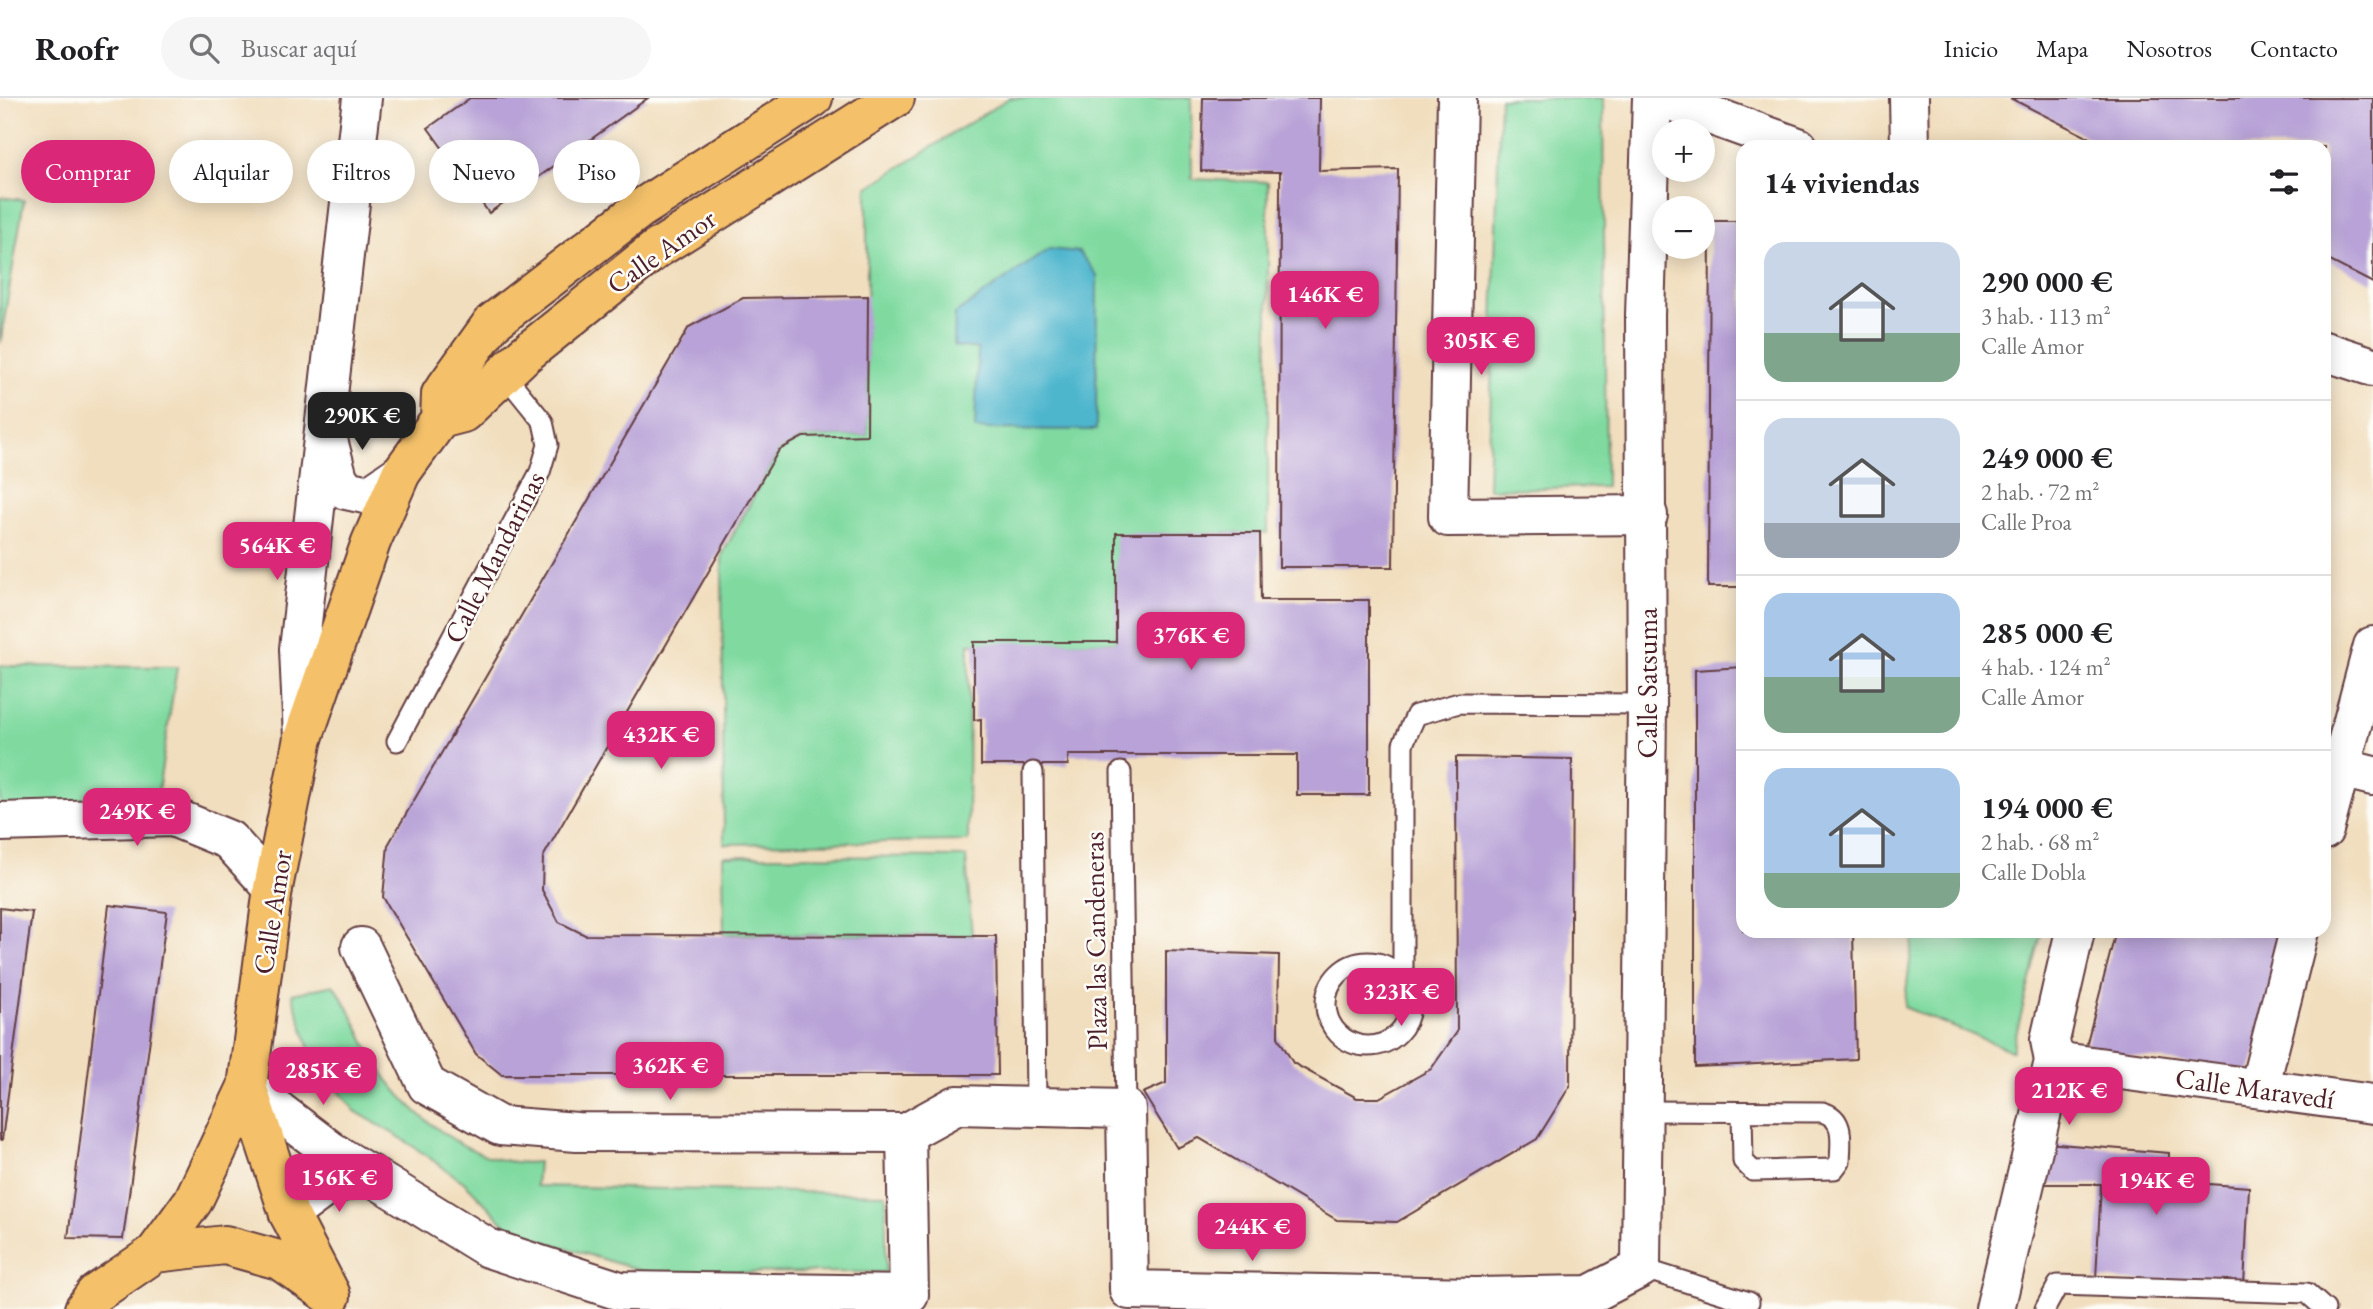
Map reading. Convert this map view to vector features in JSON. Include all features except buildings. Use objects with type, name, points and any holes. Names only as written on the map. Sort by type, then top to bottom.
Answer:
[{"type":"main road","name":"Calle Amor","points":[[155,1253],[193,1201],[247,1087],[273,888],[303,738],[371,542],[401,473],[440,419],[441,394],[492,323],[640,209],[813,98]]},
{"type":"main road","name":"Calle Amor","points":[[440,419],[463,413],[524,355],[655,250],[895,98]]},
{"type":"main road","name":"Calle Amor","points":[[247,1087],[289,1214],[335,1302]]},
{"type":"main road","points":[[84,1309],[95,1294],[155,1253],[225,1245],[279,1260],[335,1302]]},
{"type":"street","name":"Calle Amor","points":[[303,738],[299,649],[362,98]]},
{"type":"street","points":[[1457,98],[1448,517],[1648,515]]},
{"type":"street","name":"Calle Satsuma","points":[[1641,1268],[1648,515],[1645,315],[1652,98]]},
{"type":"street","points":[[1663,98],[1779,140]]},
{"type":"street","points":[[1909,98],[1910,140]]},
{"type":"street","points":[[2331,353],[2373,367]]},
{"type":"street","name":"Calle Amor","points":[[325,428],[338,478],[346,490],[369,495],[401,473]]},
{"type":"street","points":[[2331,811],[2346,769],[2373,646]]},
{"type":"street","points":[[0,822],[173,817],[229,840],[273,888]]},
{"type":"street","points":[[1994,1309],[2054,1060],[2050,1040],[2074,938]]},
{"type":"street","points":[[2259,1088],[2297,938]]},
{"type":"street","points":[[361,947],[427,1085],[500,1126],[577,1132],[906,1133],[957,1105],[1126,1109],[1129,1290],[1475,1297],[1589,1295],[1641,1268]]},
{"type":"street","name":"Calle Maravedí","points":[[2054,1060],[2373,1104]]},
{"type":"street","points":[[247,1087],[331,1152],[488,1248],[620,1291],[909,1295],[906,1133]]},
{"type":"street","points":[[289,1214],[327,1186],[370,1174]]},
{"type":"lane","name":"Calle Mandarinas","points":[[397,741],[540,472],[548,445],[543,422],[505,375]]},
{"type":"lane","points":[[1403,980],[1379,963],[1350,965],[1337,974],[1329,986],[1325,1001],[1332,1029],[1353,1045],[1367,1047],[1392,1040],[1408,1019],[1409,992],[1403,980],[1403,744],[1416,715],[1459,703],[1647,704]]},
{"type":"lane","points":[[1033,772],[1036,1107]]},
{"type":"lane","name":"Plaza las Candeneras","points":[[1121,772],[1126,1109]]},
{"type":"lane","points":[[1644,1111],[1822,1112],[1833,1115],[1838,1121],[1840,1161],[1834,1169],[1753,1171],[1746,1168],[1743,1161],[1742,1113]]},
{"type":"lane","points":[[1641,1268],[1749,1302]]},
{"type":"lane","points":[[2045,1309],[2058,1284],[2307,1293],[2325,1309]]},
{"type":"green space","points":[[1009,98],[1191,98],[1192,179],[1268,182],[1268,533],[1117,534],[1116,642],[969,644],[968,841],[724,844],[722,555],[779,450],[803,437],[867,435],[867,188]]},
{"type":"green space","points":[[1500,98],[1603,98],[1606,487],[1488,489]]},
{"type":"green space","points":[[0,197],[21,200],[24,203],[0,344]]},
{"type":"green space","points":[[0,666],[177,667],[154,818],[0,822]]},
{"type":"green space","points":[[723,856],[966,857],[972,936],[724,934]]},
{"type":"green space","points":[[1913,938],[2040,938],[2012,1051],[1904,1007]]},
{"type":"green space","points":[[333,985],[346,1004],[377,1064],[407,1102],[446,1135],[468,1148],[514,1162],[538,1162],[536,1186],[886,1194],[886,1272],[649,1273],[513,1232],[465,1183],[404,1140],[355,1111],[312,1057],[292,994]]},
{"type":"water","points":[[1049,249],[1079,252],[1097,275],[1096,430],[975,429],[978,349],[954,346],[955,314]]}]
